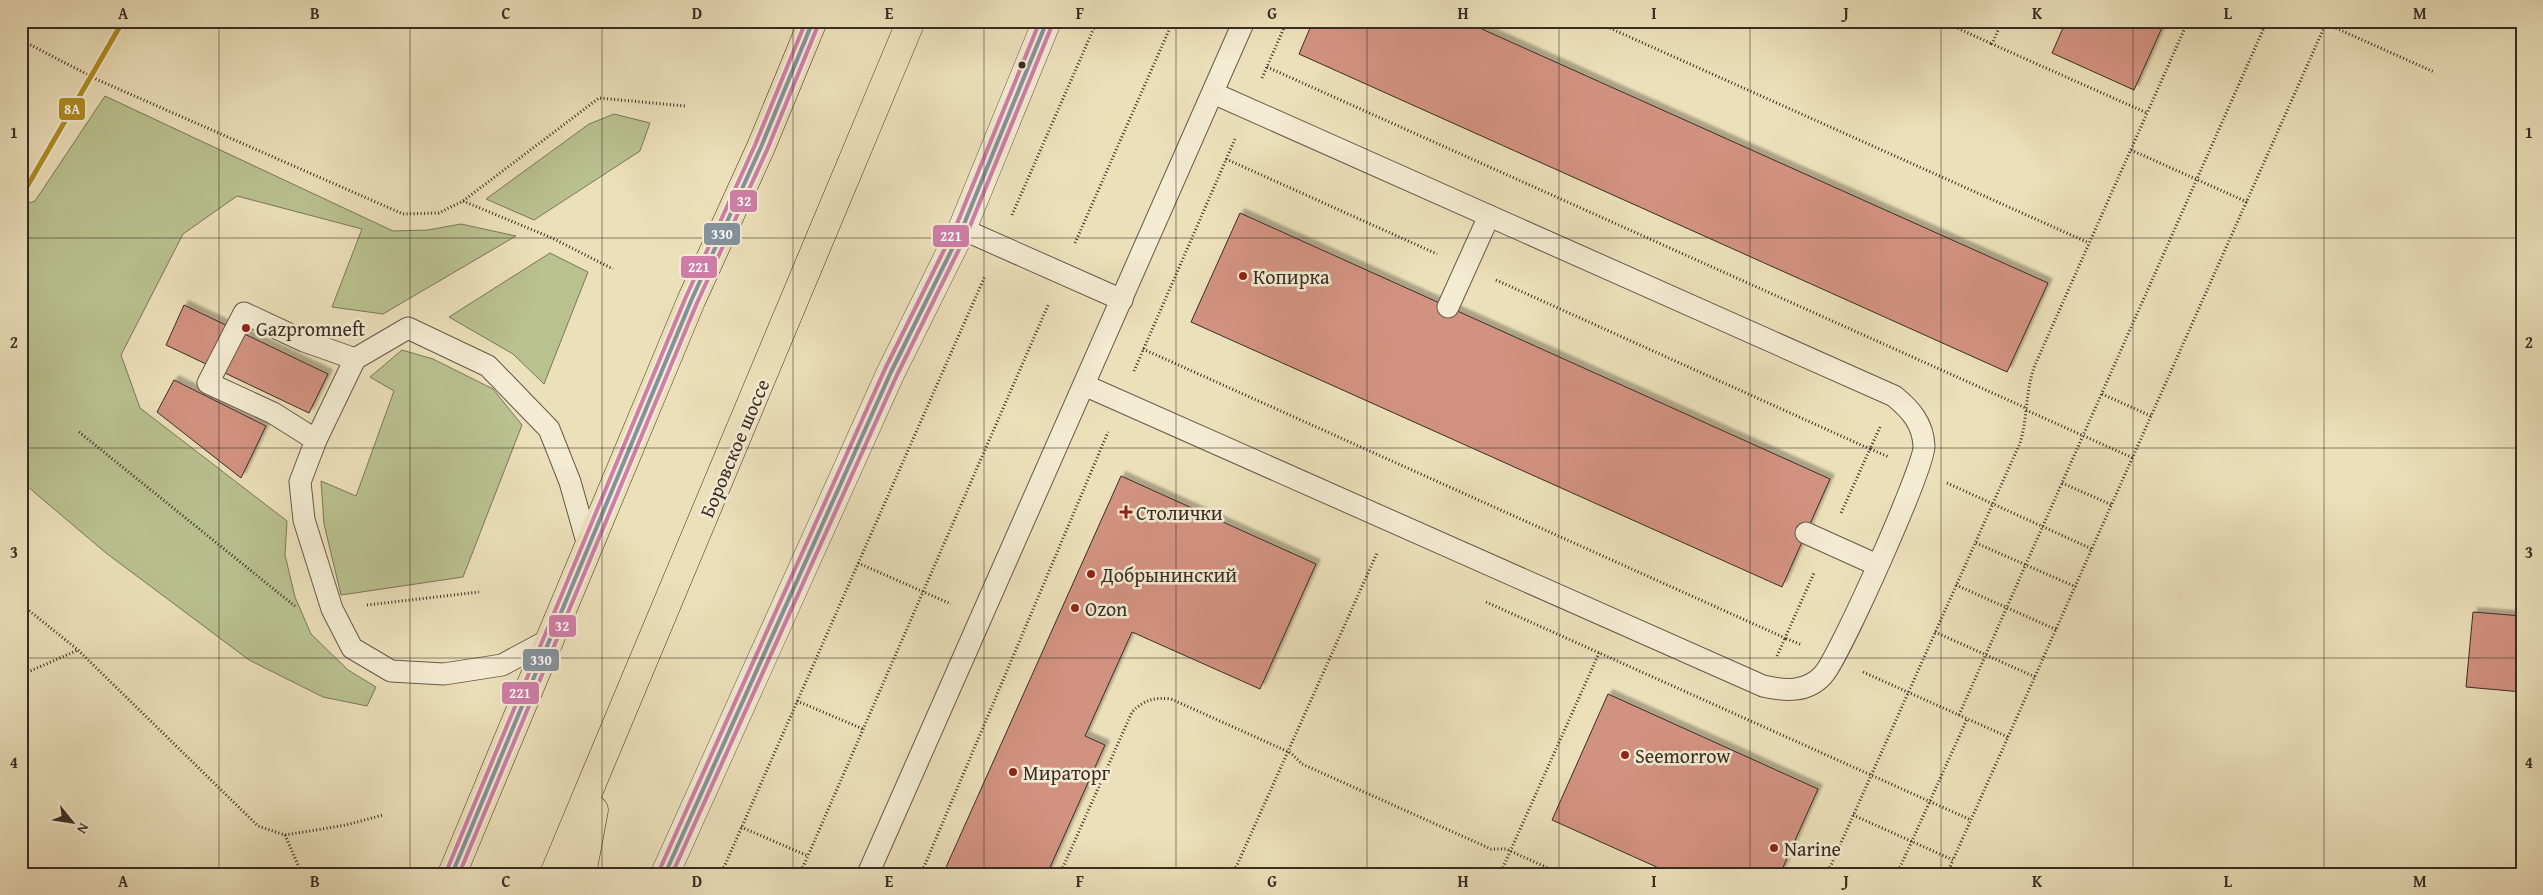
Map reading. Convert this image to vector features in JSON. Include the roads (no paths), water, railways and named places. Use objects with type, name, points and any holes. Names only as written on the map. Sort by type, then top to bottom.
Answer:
[{"type":"main road","points":[[452,874],[691,301],[761,147],[814,21]]},
{"type":"main road","name":"Боровское шоссе","points":[[554,874],[911,21]]},
{"type":"main road","points":[[582,874],[603,759]]},
{"type":"street","points":[[665,874],[891,372],[962,229],[1047,21]]},
{"type":"lane","points":[[868,874],[1244,21]]},
{"type":"lane","points":[[1084,385],[1763,686],[1786,691],[1804,688],[1822,677],[1834,660],[1919,470],[1924,447],[1920,425],[1910,410],[1894,396],[1213,93]]},
{"type":"lane","points":[[1448,307],[1489,216]]},
{"type":"lane","points":[[962,229],[1122,300]]},
{"type":"lane","points":[[316,440],[274,413],[208,384],[244,313],[304,341],[355,359]]},
{"type":"lane","points":[[552,638],[502,665],[444,674],[390,671],[352,648],[332,609],[304,520],[300,482],[316,440],[355,359],[408,328],[488,366],[549,429],[570,482],[589,549]]},
{"type":"lane","points":[[1806,533],[1877,565]]},
{"type":"place","name":"Копирка","points":[[1243,276]]},
{"type":"place","name":"Gazpromneft","points":[[246,328]]},
{"type":"place","name":"Столички","points":[[1126,512]]},
{"type":"place","name":"Добрынинский","points":[[1091,574]]},
{"type":"place","name":"Ozon","points":[[1075,608]]},
{"type":"place","name":"Seemorrow","points":[[1625,755]]},
{"type":"place","name":"Мираторг","points":[[1013,772]]},
{"type":"place","name":"Narine","points":[[1774,848]]}]
